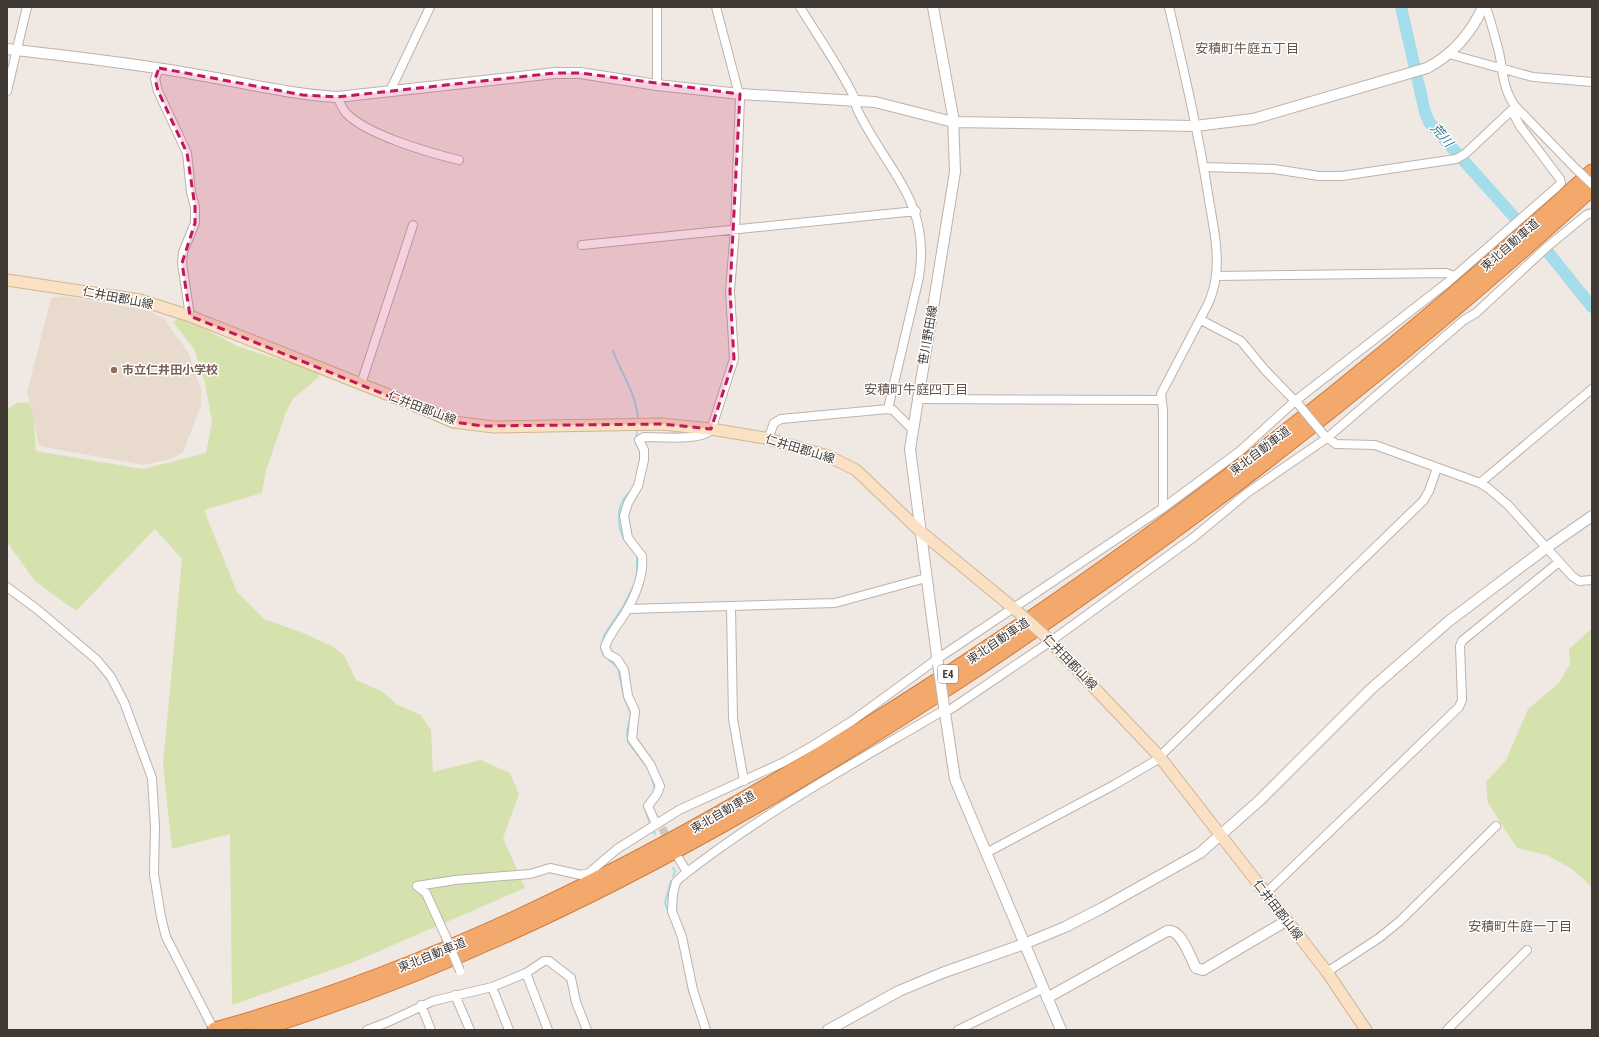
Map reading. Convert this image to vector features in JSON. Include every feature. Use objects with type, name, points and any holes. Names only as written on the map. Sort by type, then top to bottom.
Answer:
[{"type":"highway","name":"東北自動車道","points":[[215,1030],[280,1011],[372,979],[455,946],[521,916],[660,847],[774,783],[849,737],[977,655],[1094,574],[1284,433],[1443,304],[1592,172]]},
{"type":"highway","name":"東北自動車道","points":[[256,1030],[375,990],[458,957],[560,910],[666,857],[772,797],[915,709],[1098,586],[1230,489],[1406,350],[1592,188]]},
{"type":"main road","name":"仁井田郡山線","points":[[7,280],[140,300],[190,316],[452,422],[483,426],[662,424],[711,429],[737,432],[768,439],[828,456],[848,465],[863,476],[920,531],[1016,610],[1048,639],[1159,756],[1327,972],[1366,1030]]},
{"type":"street","points":[[7,91],[12,50],[27,7]]},
{"type":"street","points":[[390,91],[430,7]]},
{"type":"street","points":[[657,7],[657,85]]},
{"type":"street","points":[[659,825],[648,806],[657,794],[660,786],[650,764],[632,739],[635,711],[628,696],[624,670],[617,659],[608,654],[605,649],[611,632],[628,609],[640,582],[642,560],[640,552],[631,542],[626,532],[624,516],[628,503],[638,486],[644,460],[644,450],[639,440],[644,437],[701,436],[708,434],[734,359],[730,291],[735,229],[740,94],[716,7]]},
{"type":"street","points":[[800,7],[853,94],[859,114],[906,189],[916,211],[920,230],[921,268],[888,409]]},
{"type":"street","name":"笹川野田線","points":[[932,7],[954,122],[955,172],[917,399],[910,450],[920,531],[955,779],[1061,1030]]},
{"type":"street","points":[[1163,508],[1163,410],[1161,400],[1164,388],[1211,296],[1216,276],[1215,244],[1204,167],[1188,88],[1169,7]]},
{"type":"street","points":[[12,50],[159,68],[236,81],[303,95],[337,97],[555,73],[580,73],[657,85],[740,94],[874,102],[954,122],[1195,126],[1261,117],[1417,72],[1449,54],[1459,43],[1484,7]]},
{"type":"street","points":[[460,970],[426,893],[417,886],[455,880],[530,874],[550,868],[584,875],[589,873],[617,849],[659,825],[679,810],[784,762],[814,745],[1016,610],[1163,508],[1240,451],[1454,276],[1561,183],[1560,179],[1520,126],[1506,91],[1502,69],[1484,7]]},
{"type":"street","points":[[1449,54],[1533,77],[1592,82]]},
{"type":"street","points":[[159,68],[155,79],[158,91],[187,153],[191,192],[195,207],[195,223],[184,252],[182,263],[190,316]]},
{"type":"street","points":[[337,97],[346,112],[357,122],[410,146],[459,160]]},
{"type":"street","points":[[1204,167],[1274,169],[1319,176],[1342,176],[1456,159],[1465,154],[1513,109]]},
{"type":"street","points":[[1513,109],[1592,184]]},
{"type":"street","points":[[582,245],[861,218],[916,211]]},
{"type":"street","points":[[706,1030],[693,990],[682,938],[672,911],[675,886],[678,879],[770,813],[824,779],[944,709],[1048,639],[1194,537],[1247,493],[1325,436],[1464,320],[1476,313],[1547,247],[1586,215],[1592,213]]},
{"type":"street","points":[[361,384],[413,225]]},
{"type":"street","points":[[1216,276],[1446,273],[1454,276]]},
{"type":"street","points":[[1200,320],[1241,341],[1265,370],[1297,403],[1325,436],[1336,444],[1375,445],[1480,483],[1497,494],[1575,579],[1579,581],[1592,580]]},
{"type":"street","points":[[1480,483],[1592,389]]},
{"type":"street","points":[[917,399],[1161,400]]},
{"type":"street","points":[[768,439],[774,423],[781,419],[888,409],[893,410],[912,430]]},
{"type":"street","points":[[986,853],[1114,785],[1155,761],[1423,502],[1429,491],[1437,468]]},
{"type":"street","points":[[828,1030],[899,991],[942,973],[1024,944],[1102,908],[1200,853],[1260,800],[1371,689],[1449,621],[1546,548],[1592,516]]},
{"type":"street","points":[[1265,894],[1459,707],[1462,700],[1460,646],[1462,641],[1559,562]]},
{"type":"street","points":[[628,609],[835,603],[926,578]]},
{"type":"street","points":[[7,587],[38,610],[97,660],[111,678],[124,702],[152,778],[155,826],[154,874],[166,937],[215,1030]]},
{"type":"street","points":[[730,607],[733,719],[744,781]]},
{"type":"street","points":[[1327,972],[1379,938],[1400,921],[1496,826]]},
{"type":"street","points":[[679,859],[687,872]]},
{"type":"street","points":[[1047,998],[1167,931],[1172,930],[1178,933],[1196,968],[1203,970],[1286,921]]},
{"type":"street","points":[[1447,1030],[1527,950]]},
{"type":"street","points":[[367,1030],[390,1026],[421,1005],[455,995],[492,987],[526,973],[544,961],[550,961],[571,977],[576,1002],[587,1030]]},
{"type":"street","points":[[526,973],[548,1030]]},
{"type":"street","points":[[492,987],[509,1030]]},
{"type":"street","points":[[958,1030],[1042,988]]},
{"type":"street","points":[[455,995],[470,1030]]},
{"type":"street","points":[[421,1005],[430,1030]]},
{"type":"highlighted area","points":[[159,68],[303,95],[337,97],[555,73],[580,73],[740,94],[730,291],[734,359],[711,429],[662,424],[483,426],[453,422],[190,316],[182,263],[195,223],[195,207],[187,153],[158,91],[155,79]]},
{"type":"shaded area","name":"市立仁井田小学校","points":[[63,296],[148,310],[164,319],[188,352],[201,389],[201,406],[183,452],[171,459],[143,465],[39,446],[27,393],[51,298]]},
{"type":"green space","points":[[179,318],[207,330],[237,346],[318,372],[319,377],[293,399],[286,412],[266,471],[262,493],[204,510],[237,592],[264,619],[303,633],[332,646],[344,655],[356,680],[382,691],[396,704],[421,715],[431,730],[433,772],[481,760],[510,773],[519,794],[503,838],[525,888],[354,962],[232,1005],[230,834],[172,849],[163,764],[182,559],[155,529],[76,611],[35,581],[7,542],[7,409],[17,403],[28,402],[33,414],[36,451],[143,469],[206,453],[212,422],[205,383],[194,349],[173,322]]},
{"type":"green space","points":[[1590,630],[1592,632],[1592,887],[1572,869],[1547,855],[1517,848],[1488,803],[1486,782],[1506,760],[1528,709],[1559,683],[1570,664],[1569,649]]},
{"type":"waterway","name":"荒川","points":[[1401,7],[1425,112],[1429,122],[1516,219]]},
{"type":"waterway","name":"荒川","points":[[1547,251],[1592,307]]},
{"type":"waterway","points":[[613,351],[632,393],[638,420]]},
{"type":"waterway","points":[[637,429],[636,444],[639,447]]},
{"type":"waterway","points":[[631,491],[621,504],[619,520],[623,536],[632,549]]},
{"type":"waterway","points":[[637,555],[637,575]]},
{"type":"waterway","points":[[634,585],[623,607],[604,635],[601,649],[604,655],[618,668],[624,697],[631,714],[627,732],[628,742],[648,768]]},
{"type":"waterway","points":[[649,821],[644,806],[655,790],[652,778]]},
{"type":"waterway","points":[[653,830],[655,834]]},
{"type":"waterway","points":[[673,868],[675,871],[673,876]]},
{"type":"waterway","points":[[670,916],[665,903],[671,881]]},
{"type":"waterway","points":[[688,987],[702,1029]]},
{"type":"tunnel","points":[[662,828],[670,843]]},
{"type":"place","name":"市立仁井田小学校","points":[[114,370]]},
{"type":"district","name":"安積町牛庭五丁目","points":[[1247,48]]},
{"type":"district","name":"安積町牛庭四丁目","points":[[916,389]]},
{"type":"district","name":"安積町牛庭一丁目","points":[[1520,926]]}]
